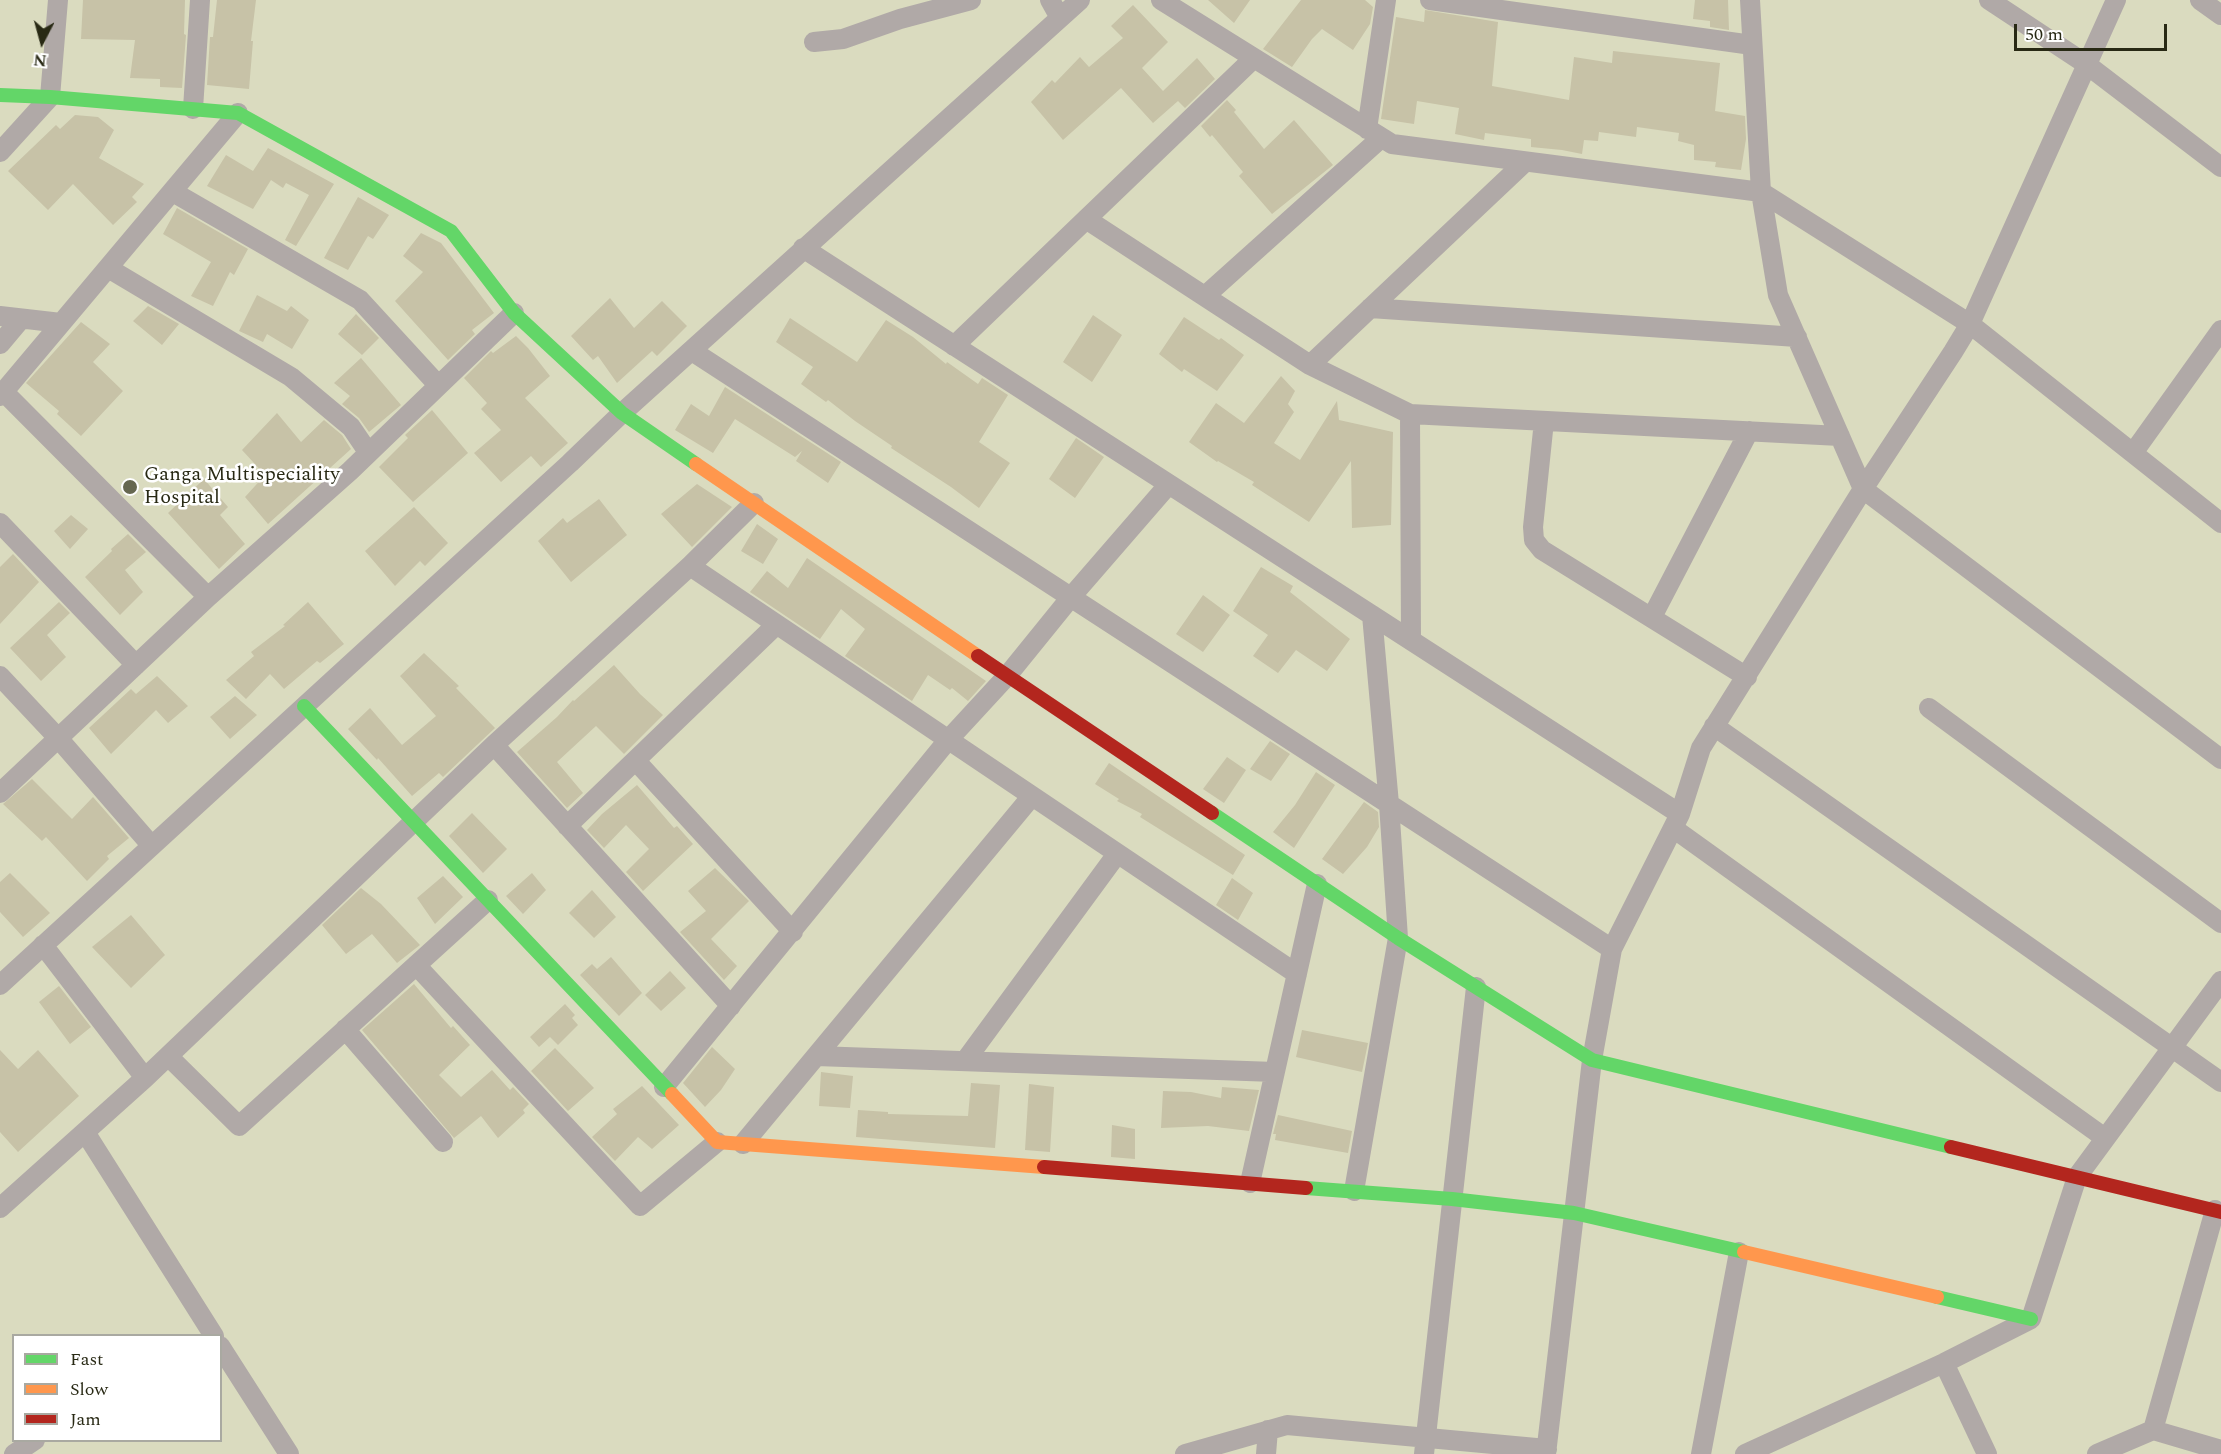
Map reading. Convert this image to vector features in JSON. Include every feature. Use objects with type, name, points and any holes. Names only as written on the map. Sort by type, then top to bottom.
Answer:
[{"type":"street","points":[[0,152],[50,97],[58,0]]},
{"type":"street","points":[[194,109],[200,0]]},
{"type":"street","points":[[814,42],[843,39],[898,10],[971,0]]},
{"type":"street","points":[[1050,0],[1060,18]]},
{"type":"street","points":[[0,985],[622,413],[1080,0]]},
{"type":"street","points":[[1161,0],[1392,144],[1761,192],[1970,324],[2221,523]]},
{"type":"street","points":[[1204,296],[1374,133],[1386,0]]},
{"type":"street","points":[[1430,0],[1752,45]]},
{"type":"street","points":[[1750,0],[1761,192],[1778,295],[1863,489],[2221,759]]},
{"type":"street","points":[[1989,0],[2085,64],[2221,167]]},
{"type":"street","points":[[1185,1454],[1287,1425],[1425,1446],[1546,1452],[1592,1060],[1612,949],[1676,821],[1701,748],[1863,489],[1970,324],[2085,64],[2116,0]]},
{"type":"street","points":[[2200,0],[2221,15]]},
{"type":"street","points":[[954,346],[1254,58]]},
{"type":"street","points":[[0,95],[238,113],[452,231],[514,312],[622,413],[1317,884],[1398,938],[1592,1060],[2218,1211],[2153,1430]]},
{"type":"street","points":[[208,597],[2,394],[238,113]]},
{"type":"street","points":[[1310,365],[1525,162]]},
{"type":"street","points":[[173,192],[360,300],[438,385]]},
{"type":"street","points":[[1086,219],[1310,365],[1410,414],[1840,436]]},
{"type":"street","points":[[803,248],[1411,640],[1676,821],[2105,1138]]},
{"type":"street","points":[[108,268],[291,377],[351,427],[369,453]]},
{"type":"street","points":[[1370,308],[1797,337]]},
{"type":"street","points":[[0,793],[208,597],[369,453],[514,312]]},
{"type":"street","points":[[0,316],[61,323]]},
{"type":"street","points":[[0,344],[21,319]]},
{"type":"street","points":[[2133,453],[2221,330]]},
{"type":"street","points":[[692,351],[1612,949]]},
{"type":"street","points":[[1410,414],[1411,640]]},
{"type":"street","points":[[1544,421],[1533,527],[1534,540],[1542,550],[1747,676]]},
{"type":"street","points":[[1652,617],[1749,431]]},
{"type":"street","points":[[664,1087],[948,740],[1007,676],[1168,484]]},
{"type":"street","points":[[0,1208],[145,1078],[413,821],[690,566],[754,503]]},
{"type":"street","points":[[0,523],[136,665]]},
{"type":"street","points":[[690,566],[1297,974]]},
{"type":"street","points":[[1354,1191],[1398,938],[1372,615]]},
{"type":"street","points":[[567,826],[776,625]]},
{"type":"street","points":[[0,675],[151,846]]},
{"type":"street","points":[[304,706],[717,1142],[1452,1199],[1574,1214],[2031,1319]]},
{"type":"street","points":[[1929,708],[2221,923]]},
{"type":"street","points":[[1714,726],[2221,1082]]},
{"type":"street","points":[[494,745],[731,1006]]},
{"type":"street","points":[[636,761],[793,932]]},
{"type":"street","points":[[743,1144],[1032,796]]},
{"type":"street","points":[[965,1061],[1117,854]]},
{"type":"street","points":[[1250,1183],[1317,884]]},
{"type":"street","points":[[168,1056],[239,1126],[488,900]]},
{"type":"street","points":[[43,945],[145,1078]]},
{"type":"street","points":[[416,965],[640,1206],[717,1142]]},
{"type":"street","points":[[1745,1454],[1944,1363],[2031,1319],[2077,1177],[2221,981]]},
{"type":"street","points":[[1425,1446],[1476,987]]},
{"type":"street","points":[[345,1029],[443,1142]]},
{"type":"street","points":[[816,1056],[1275,1072]]},
{"type":"street","points":[[85,1132],[208,1333]]},
{"type":"street","points":[[1701,1454],[1739,1252]]},
{"type":"street","points":[[222,1349],[289,1454]]},
{"type":"street","points":[[1944,1363],[1987,1454]]},
{"type":"street","points":[[1266,1454],[1268,1430]]},
{"type":"street","points":[[2097,1454],[2153,1430],[2221,1450]]},
{"type":"street","points":[[14,1454],[32,1442]]},
{"type":"building","points":[[83,0],[185,0],[184,34],[186,35],[182,88],[160,87],[160,79],[130,78],[135,40],[81,39]]},
{"type":"building","points":[[217,0],[256,0],[249,89],[207,85],[210,37],[213,37]]},
{"type":"building","points":[[1208,0],[1250,0],[1234,23]]},
{"type":"building","points":[[1301,0],[1365,0],[1373,7],[1370,24],[1353,50],[1322,29],[1292,67],[1263,49]]},
{"type":"building","points":[[1695,0],[1728,0],[1729,30],[1710,27],[1710,21],[1693,19]]},
{"type":"building","points":[[1133,5],[1168,42],[1142,68],[1163,91],[1197,58],[1215,79],[1185,108],[1178,101],[1153,123],[1121,88],[1063,140],[1031,102],[1052,80],[1055,83],[1080,57],[1089,67],[1123,38],[1111,26]]},
{"type":"building","points":[[1425,10],[1498,22],[1492,86],[1569,100],[1574,57],[1612,63],[1613,51],[1720,63],[1715,111],[1745,116],[1746,139],[1741,170],[1715,167],[1716,162],[1694,160],[1694,145],[1678,141],[1679,133],[1637,127],[1636,137],[1599,132],[1598,141],[1584,140],[1582,154],[1531,147],[1531,139],[1485,133],[1484,140],[1455,134],[1459,108],[1417,101],[1414,124],[1381,119],[1396,17],[1424,22]]},
{"type":"building","points":[[1227,100],[1264,149],[1294,120],[1333,165],[1272,214],[1239,176],[1243,172],[1212,135],[1210,137],[1201,126]]},
{"type":"building","points":[[75,115],[98,117],[114,130],[99,158],[144,184],[132,197],[137,202],[113,225],[73,184],[48,210],[8,171],[56,125],[60,129]]},
{"type":"building","points":[[268,148],[334,184],[296,246],[285,240],[309,195],[286,183],[283,188],[271,180],[253,209],[207,186],[226,155],[253,171]]},
{"type":"building","points":[[358,197],[389,215],[373,239],[368,236],[348,270],[324,258]]},
{"type":"building","points":[[177,208],[248,249],[234,275],[230,272],[213,306],[191,296],[211,262],[163,234]]},
{"type":"building","points":[[421,233],[441,243],[494,313],[472,330],[475,334],[448,360],[395,301],[423,272],[403,256]]},
{"type":"building","points":[[257,295],[287,311],[291,306],[309,320],[292,349],[267,334],[263,342],[239,331]]},
{"type":"building","points":[[610,298],[634,328],[662,301],[687,326],[657,356],[652,351],[617,383],[598,356],[593,360],[571,336]]},
{"type":"building","points":[[148,306],[179,324],[162,345],[133,321]]},
{"type":"building","points":[[356,314],[379,338],[362,355],[338,334]]},
{"type":"building","points":[[1093,315],[1122,335],[1092,382],[1063,362]]},
{"type":"building","points":[[1184,317],[1219,340],[1221,338],[1244,355],[1217,391],[1184,369],[1182,372],[1159,354]]},
{"type":"building","points":[[790,318],[857,362],[886,320],[913,337],[946,364],[947,362],[978,384],[982,378],[1008,395],[979,442],[1010,463],[979,508],[891,448],[892,446],[828,400],[826,402],[801,384],[813,367],[776,342]]},
{"type":"building","points":[[81,322],[110,344],[93,362],[123,391],[81,436],[57,414],[59,411],[26,383]]},
{"type":"building","points":[[516,336],[550,376],[525,398],[568,443],[541,467],[531,456],[501,482],[474,453],[501,430],[481,409],[487,403],[464,378],[491,351],[493,353]]},
{"type":"building","points":[[361,358],[401,405],[369,432],[359,418],[342,404],[350,396],[334,383]]},
{"type":"building","points":[[1281,376],[1295,391],[1288,404],[1294,412],[1274,443],[1300,460],[1337,401],[1339,420],[1393,432],[1391,525],[1352,528],[1351,461],[1309,522],[1252,485],[1254,482],[1217,462],[1189,442],[1216,403],[1244,423]]},
{"type":"building","points":[[725,387],[841,462],[828,483],[796,461],[802,451],[795,457],[735,419],[713,453],[675,430],[691,404],[709,416]]},
{"type":"building","points":[[432,410],[468,453],[413,502],[379,467],[408,438],[405,435]]},
{"type":"building","points":[[277,413],[301,442],[324,420],[342,435],[351,449],[268,524],[245,497],[265,475],[242,450]]},
{"type":"building","points":[[1076,438],[1104,457],[1075,498],[1049,479]]},
{"type":"building","points":[[204,479],[228,507],[220,515],[245,544],[219,569],[168,513]]},
{"type":"building","points":[[697,484],[732,507],[692,547],[661,514]]},
{"type":"building","points":[[599,499],[627,535],[571,582],[538,541],[563,518],[567,523]]},
{"type":"building","points":[[414,507],[448,543],[425,566],[420,561],[395,586],[365,551]]},
{"type":"building","points":[[71,515],[88,529],[70,549],[54,531]]},
{"type":"building","points":[[757,524],[778,539],[763,564],[741,551]]},
{"type":"building","points":[[128,534],[146,552],[125,570],[143,592],[120,615],[85,577]]},
{"type":"building","points":[[13,554],[39,582],[0,624],[0,567]]},
{"type":"building","points":[[807,558],[986,681],[968,701],[952,688],[950,690],[928,675],[912,701],[845,656],[865,629],[841,609],[820,639],[750,592],[767,571],[788,588]]},
{"type":"building","points":[[1261,567],[1293,586],[1290,592],[1350,639],[1327,671],[1296,650],[1278,673],[1253,656],[1268,635],[1233,611]]},
{"type":"building","points":[[1203,595],[1230,615],[1203,652],[1176,634]]},
{"type":"building","points":[[59,602],[70,613],[47,635],[66,657],[41,681],[10,648]]},
{"type":"building","points":[[308,602],[344,644],[320,663],[317,661],[284,689],[270,674],[246,699],[226,680],[254,656],[251,652],[285,626],[283,625]]},
{"type":"building","points":[[424,653],[459,686],[456,688],[495,728],[443,777],[439,773],[412,796],[348,729],[370,708],[402,745],[436,716],[400,676]]},
{"type":"building","points":[[614,665],[663,715],[624,754],[596,726],[557,762],[583,793],[567,808],[517,752]]},
{"type":"building","points":[[157,676],[188,706],[168,723],[156,710],[111,754],[89,728],[131,689],[136,694]]},
{"type":"building","points":[[235,696],[257,715],[230,739],[210,717]]},
{"type":"building","points":[[1270,741],[1290,754],[1271,781],[1250,769]]},
{"type":"building","points":[[1227,757],[1246,770],[1224,803],[1203,789]]},
{"type":"building","points":[[1109,763],[1245,855],[1233,875],[1140,817],[1142,814],[1117,801],[1119,799],[1095,784]]},
{"type":"building","points":[[1316,772],[1335,785],[1294,848],[1273,832],[1295,805]]},
{"type":"building","points":[[32,779],[72,819],[93,797],[129,838],[107,856],[109,859],[87,881],[46,837],[42,841],[3,804]]},
{"type":"building","points":[[637,785],[674,828],[677,826],[693,844],[643,891],[626,872],[649,849],[626,825],[604,848],[587,830],[602,814]]},
{"type":"building","points":[[1364,802],[1378,812],[1379,827],[1367,847],[1343,874],[1322,859]]},
{"type":"building","points":[[472,813],[507,849],[483,873],[449,836]]},
{"type":"building","points":[[715,868],[749,901],[711,939],[737,966],[724,980],[680,932],[706,911],[688,891]]},
{"type":"building","points":[[10,873],[50,913],[23,937],[0,912],[0,882]]},
{"type":"building","points":[[532,873],[546,890],[523,914],[506,896]]},
{"type":"building","points":[[443,876],[463,897],[435,924],[417,898]]},
{"type":"building","points":[[1232,878],[1253,893],[1238,920],[1216,905]]},
{"type":"building","points":[[361,888],[381,904],[420,945],[397,963],[372,934],[346,954],[322,925]]},
{"type":"building","points":[[592,890],[616,917],[594,938],[569,913]]},
{"type":"building","points":[[131,915],[165,955],[131,988],[92,947]]},
{"type":"building","points":[[611,957],[642,993],[619,1016],[580,975],[592,964],[597,969]]},
{"type":"building","points":[[670,971],[686,988],[661,1011],[645,995]]},
{"type":"building","points":[[414,984],[451,1028],[453,1026],[470,1045],[439,1075],[461,1097],[492,1070],[510,1090],[513,1087],[529,1104],[523,1110],[525,1113],[498,1138],[481,1116],[454,1138],[362,1030]]},
{"type":"building","points":[[59,986],[91,1027],[70,1044],[39,1002]]},
{"type":"building","points":[[565,1004],[575,1015],[572,1018],[578,1025],[558,1045],[550,1037],[539,1047],[530,1037]]},
{"type":"building","points":[[1302,1030],[1368,1043],[1362,1072],[1296,1057]]},
{"type":"building","points":[[712,1047],[735,1069],[721,1090],[705,1107],[683,1083]]},
{"type":"building","points":[[555,1048],[594,1088],[568,1111],[531,1071]]},
{"type":"building","points":[[0,1050],[18,1069],[38,1050],[79,1096],[18,1152],[0,1132]]},
{"type":"building","points":[[821,1072],[853,1076],[850,1108],[819,1106]]},
{"type":"building","points":[[971,1083],[1000,1085],[995,1148],[856,1137],[858,1110],[888,1112],[888,1114],[968,1116]]},
{"type":"building","points":[[1029,1084],[1054,1087],[1050,1152],[1025,1150]]},
{"type":"building","points":[[642,1086],[679,1125],[652,1149],[638,1137],[615,1161],[592,1137],[617,1114],[613,1109]]},
{"type":"building","points":[[1222,1087],[1259,1090],[1249,1131],[1208,1126],[1161,1128],[1163,1091],[1191,1092],[1221,1098]]},
{"type":"building","points":[[1278,1115],[1352,1131],[1348,1153],[1275,1140],[1276,1134],[1273,1134]]},
{"type":"building","points":[[1112,1125],[1135,1129],[1135,1159],[1111,1157]]},
{"type":"traffic: fast","points":[[0,95],[238,113],[451,231],[514,313],[622,413],[696,464]]},
{"type":"traffic: fast","points":[[304,706],[672,1094]]},
{"type":"traffic: fast","points":[[1212,813],[1398,938],[1592,1060],[1951,1147]]},
{"type":"traffic: fast","points":[[1306,1188],[1452,1199],[1574,1213],[1744,1252]]},
{"type":"traffic: fast","points":[[1937,1297],[2031,1319]]},
{"type":"traffic: slow","points":[[696,464],[978,656]]},
{"type":"traffic: slow","points":[[672,1094],[717,1142],[1044,1167]]},
{"type":"traffic: slow","points":[[1744,1252],[1937,1297]]},
{"type":"traffic: jam","points":[[978,656],[1212,813]]},
{"type":"traffic: jam","points":[[1951,1147],[2221,1212]]},
{"type":"traffic: jam","points":[[1044,1167],[1306,1188]]},
{"type":"place","name":"Ganga Multispeciality Hospital","points":[[130,487]]}]
